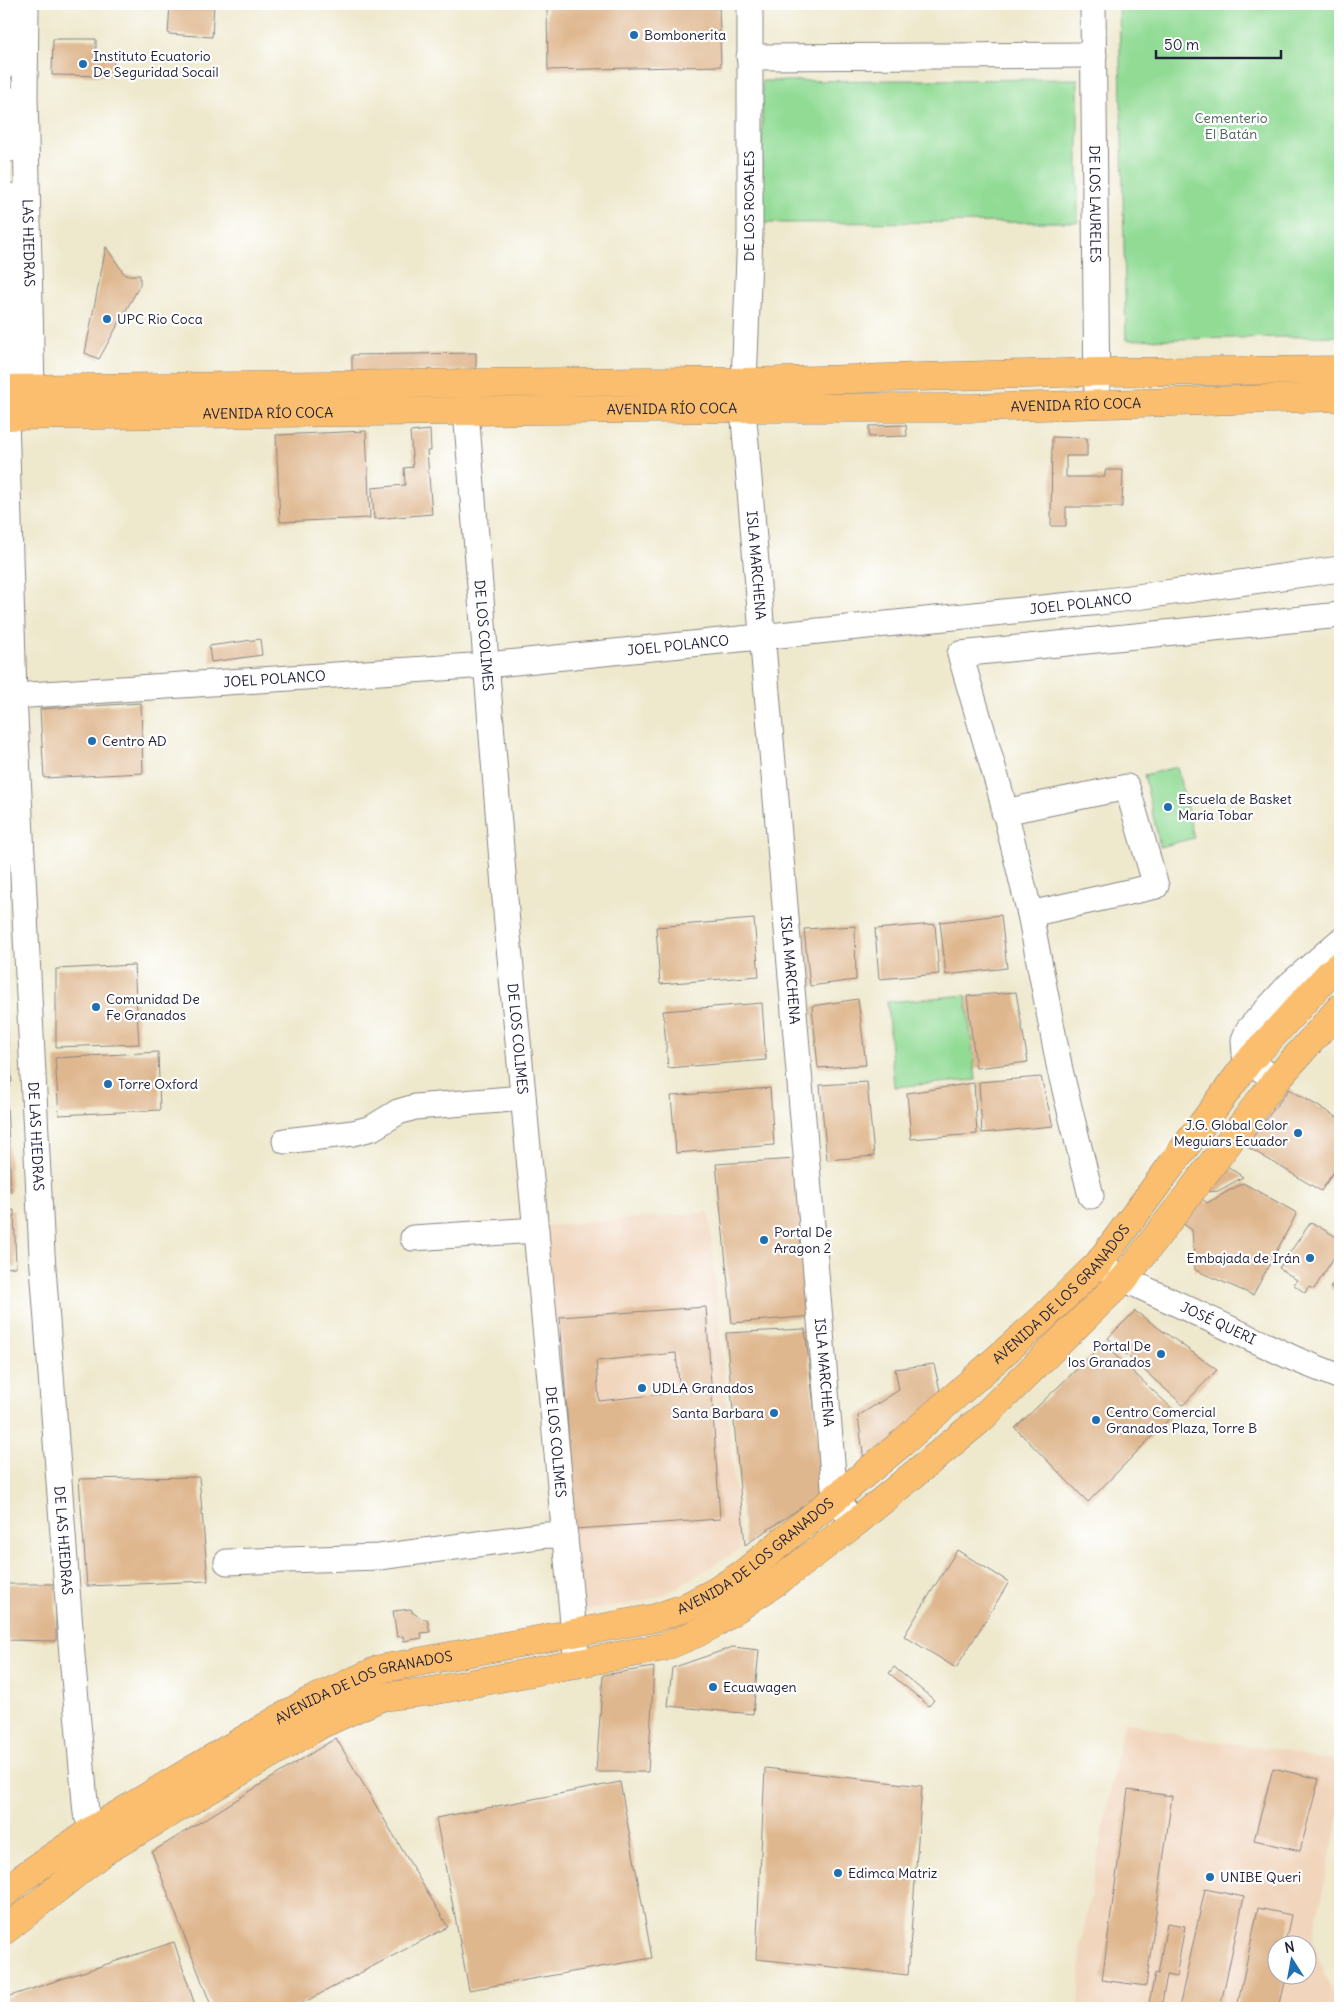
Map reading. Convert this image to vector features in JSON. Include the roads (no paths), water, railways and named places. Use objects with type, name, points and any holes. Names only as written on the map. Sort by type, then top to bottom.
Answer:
[{"type":"main road","name":"AVENIDA RÍO COCA","points":[[12,400],[466,411],[1097,372],[1340,370]]},
{"type":"main road","name":"AVENIDA RÍO COCA","points":[[12,400],[645,381],[744,395],[973,408],[1340,397]]},
{"type":"main road","name":"AVENIDA DE LOS GRANADOS","points":[[4,1931],[98,1841],[306,1703],[380,1669],[655,1618],[684,1608],[715,1592],[744,1572],[941,1409],[1043,1318],[1098,1264],[1249,1061],[1330,973],[1340,965]]},
{"type":"main road","name":"AVENIDA DE LOS GRANADOS","points":[[4,1894],[22,1878],[98,1841],[322,1724],[382,1697],[432,1691],[664,1647],[696,1634],[766,1589],[855,1523],[981,1419],[1124,1279],[1276,1080],[1340,1008]]},
{"type":"street","points":[[4,68],[5,4]]},
{"type":"street","name":"LAS HIEDRAS","points":[[12,400],[11,96],[26,4]]},
{"type":"street","name":"DE LOS ROSALES","points":[[744,395],[750,232],[750,4]]},
{"type":"street","name":"DE LOS LAURELES","points":[[1093,4],[1097,404]]},
{"type":"street","points":[[749,57],[1094,55]]},
{"type":"street","name":"ISLA MARCHENA","points":[[744,395],[762,636],[835,1498]]},
{"type":"street","name":"DE LAS HIEDRAS","points":[[12,400],[14,696],[42,1254],[86,1813],[98,1841]]},
{"type":"street","name":"DE LOS COLIMES","points":[[466,411],[508,936],[577,1665]]},
{"type":"street","name":"JOEL POLANCO","points":[[14,696],[487,665],[1100,602],[1340,569]]},
{"type":"street","points":[[1091,1196],[1060,1070],[1030,914],[1000,791],[960,654],[1340,615]]},
{"type":"street","points":[[1004,812],[1127,787],[1156,886],[1030,914]]},
{"type":"street","points":[[1276,1080],[1249,1061],[1245,1055],[1244,1040],[1252,1025],[1289,986],[1340,941]]},
{"type":"street","points":[[285,1141],[353,1133],[372,1128],[398,1112],[415,1107],[523,1098]]},
{"type":"street","points":[[413,1238],[536,1230]]},
{"type":"street","name":"JOSÉ QUERI","points":[[1098,1264],[1124,1279],[1295,1359],[1340,1377]]},
{"type":"street","points":[[835,1498],[855,1523]]},
{"type":"street","points":[[227,1562],[379,1557],[546,1535],[565,1536]]},
{"type":"place","name":"Bombonerita","points":[[634,35]]},
{"type":"place","name":"Instituto Ecuatorio De Seguridad Socail","points":[[83,64]]},
{"type":"place","name":"UPC Rio Coca","points":[[107,319]]},
{"type":"place","name":"Centro AD","points":[[92,741]]},
{"type":"place","name":"Escuela de Basket María Tobar","points":[[1168,807]]},
{"type":"place","name":"Comunidad De Fe Granados","points":[[96,1007]]},
{"type":"place","name":"Torre Oxford","points":[[108,1084]]},
{"type":"place","name":"J.G. Global Color Meguiars Ecuador","points":[[1298,1133]]},
{"type":"place","name":"Portal De Aragon 2","points":[[764,1240]]},
{"type":"place","name":"Embajada de Irán","points":[[1310,1258]]},
{"type":"place","name":"Portal De los Granados","points":[[1161,1354]]},
{"type":"place","name":"UDLA Granados","points":[[642,1388]]},
{"type":"place","name":"Santa Barbara","points":[[774,1413]]},
{"type":"place","name":"Centro Comercial Granados Plaza, Torre B","points":[[1096,1420]]},
{"type":"place","name":"Ecuawagen","points":[[713,1687]]},
{"type":"place","name":"Edimca Matriz","points":[[838,1873]]},
{"type":"place","name":"UNIBE Queri","points":[[1210,1877]]},
{"type":"park label","name":"Cementerio El Batán","points":[[1231,126]]}]
